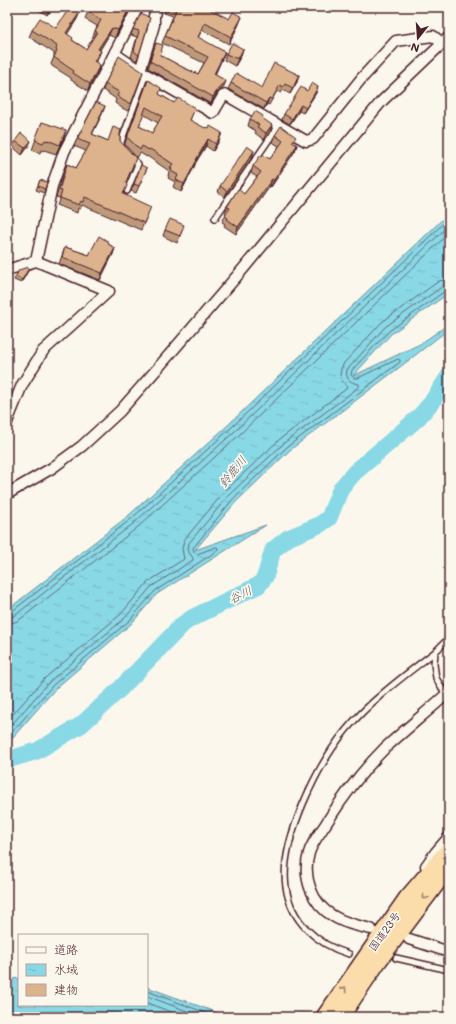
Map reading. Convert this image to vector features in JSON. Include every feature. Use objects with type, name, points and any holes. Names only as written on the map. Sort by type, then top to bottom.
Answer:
[{"type":"highway","name":"国道23号","points":[[325,1017],[363,959],[407,899],[449,850]]},
{"type":"highway","name":"国道23号","points":[[340,1017],[363,959],[449,866]]},
{"type":"street","points":[[36,261],[52,186],[64,152],[115,54],[135,9],[155,11],[154,25],[143,73]]},
{"type":"street","points":[[7,494],[52,468],[76,450],[120,411],[243,269],[382,102],[446,40],[433,36],[396,41],[361,79],[313,139],[306,141],[226,95],[223,96],[213,113],[143,73],[115,54]]},
{"type":"street","points":[[7,270],[36,261],[109,291],[43,352],[22,385],[7,422]]},
{"type":"street","points":[[370,929],[334,917],[323,909],[316,900],[311,889],[306,866],[310,851],[333,812],[360,776],[385,749],[448,696]]},
{"type":"street","points":[[407,899],[415,881],[449,837]]},
{"type":"street","points":[[409,939],[449,952]]},
{"type":"lane","points":[[127,191],[138,164],[121,148],[121,142],[143,73]]},
{"type":"lane","points":[[215,218],[279,125]]},
{"type":"lane","points":[[363,959],[331,948],[317,939],[295,914],[286,886],[285,875],[288,855],[297,819],[317,776],[346,731],[371,704],[435,652],[449,638]]},
{"type":"lane","points":[[435,652],[434,664],[436,678],[448,696]]},
{"type":"lane","points":[[396,958],[449,970]]},
{"type":"water","name":"鈴鹿川","points":[[449,213],[449,293],[391,334],[353,376],[420,344],[449,324],[449,329],[290,450],[236,502],[195,550],[266,525],[157,594],[131,624],[56,688],[7,744],[7,610],[128,516],[228,425]]},
{"type":"water","points":[[18,978],[18,1006],[148,1006],[148,987],[229,1017],[7,1017],[7,980]]},
{"type":"water","points":[[302,1013],[347,1017],[270,1017]]},
{"type":"building","points":[[70,7],[80,12],[66,33],[73,38],[72,40],[86,49],[97,32],[95,31],[101,20],[88,11],[90,7],[130,7],[118,30],[112,28],[98,49],[101,51],[94,61],[100,65],[90,84],[73,73],[74,71],[54,57],[57,51],[57,46],[32,30],[40,18],[56,28]]},
{"type":"building","points":[[168,7],[206,7],[229,19],[233,12],[242,17],[231,37],[205,23],[198,37],[225,52],[214,74],[226,81],[220,86],[213,97],[150,61],[156,43],[163,45],[160,55],[198,74],[208,57],[165,36],[176,10]]},
{"type":"building","points":[[141,13],[150,18],[139,55],[134,51],[139,31],[133,29]]},
{"type":"building","points":[[232,43],[243,49],[238,59],[226,54]]},
{"type":"building","points":[[119,56],[143,72],[131,104],[117,96],[119,92],[105,84]]},
{"type":"building","points":[[274,63],[299,75],[293,88],[285,84],[283,87],[280,85],[272,99],[269,98],[266,103],[231,83],[236,73],[262,88]]},
{"type":"building","points":[[148,80],[161,88],[159,94],[174,103],[178,98],[195,108],[190,120],[205,128],[209,128],[210,126],[222,133],[216,144],[208,139],[184,184],[176,180],[178,175],[171,171],[172,169],[170,168],[173,164],[150,149],[149,150],[142,146],[140,150],[128,138]],"holes":[[[146,107],[162,116],[152,133],[139,126]]]},
{"type":"building","points":[[312,83],[318,87],[306,108],[301,105],[292,119],[284,114],[301,87],[307,91]]},
{"type":"building","points":[[96,102],[105,106],[92,134],[108,141],[113,127],[121,130],[120,141],[136,158],[126,182],[127,186],[123,194],[151,207],[144,223],[85,197],[83,202],[81,201],[79,205],[60,198],[62,191],[59,190],[67,164],[76,168],[90,144],[77,139]]},
{"type":"building","points":[[255,111],[263,116],[262,118],[272,125],[266,133],[257,127],[259,125],[250,119]]},
{"type":"building","points":[[42,122],[66,130],[60,145],[47,140],[43,143],[35,140]]},
{"type":"building","points":[[281,126],[296,137],[292,142],[297,145],[274,180],[272,179],[238,227],[225,216],[230,208],[227,207],[238,189],[244,194],[261,172],[253,166],[260,156],[262,157],[263,155],[270,159],[283,141],[275,135]]},
{"type":"building","points":[[21,133],[31,141],[25,148],[15,141]]},
{"type":"building","points":[[247,146],[254,151],[227,191],[220,186]]},
{"type":"building","points":[[141,165],[147,168],[139,186],[134,184]]},
{"type":"building","points":[[40,180],[47,182],[45,189],[38,186]]},
{"type":"building","points":[[170,219],[184,225],[180,236],[165,230]]},
{"type":"building","points":[[99,236],[115,248],[102,273],[62,257],[65,247],[89,255]]},
{"type":"building","points":[[29,268],[22,280],[16,276],[19,270]]},
{"type":"waterway","name":"谷川","points":[[7,760],[37,751],[81,725],[120,689],[183,624],[192,618],[259,585],[265,577],[273,550],[288,538],[319,525],[329,518],[341,488],[355,472],[418,418],[431,403],[449,376]]}]
